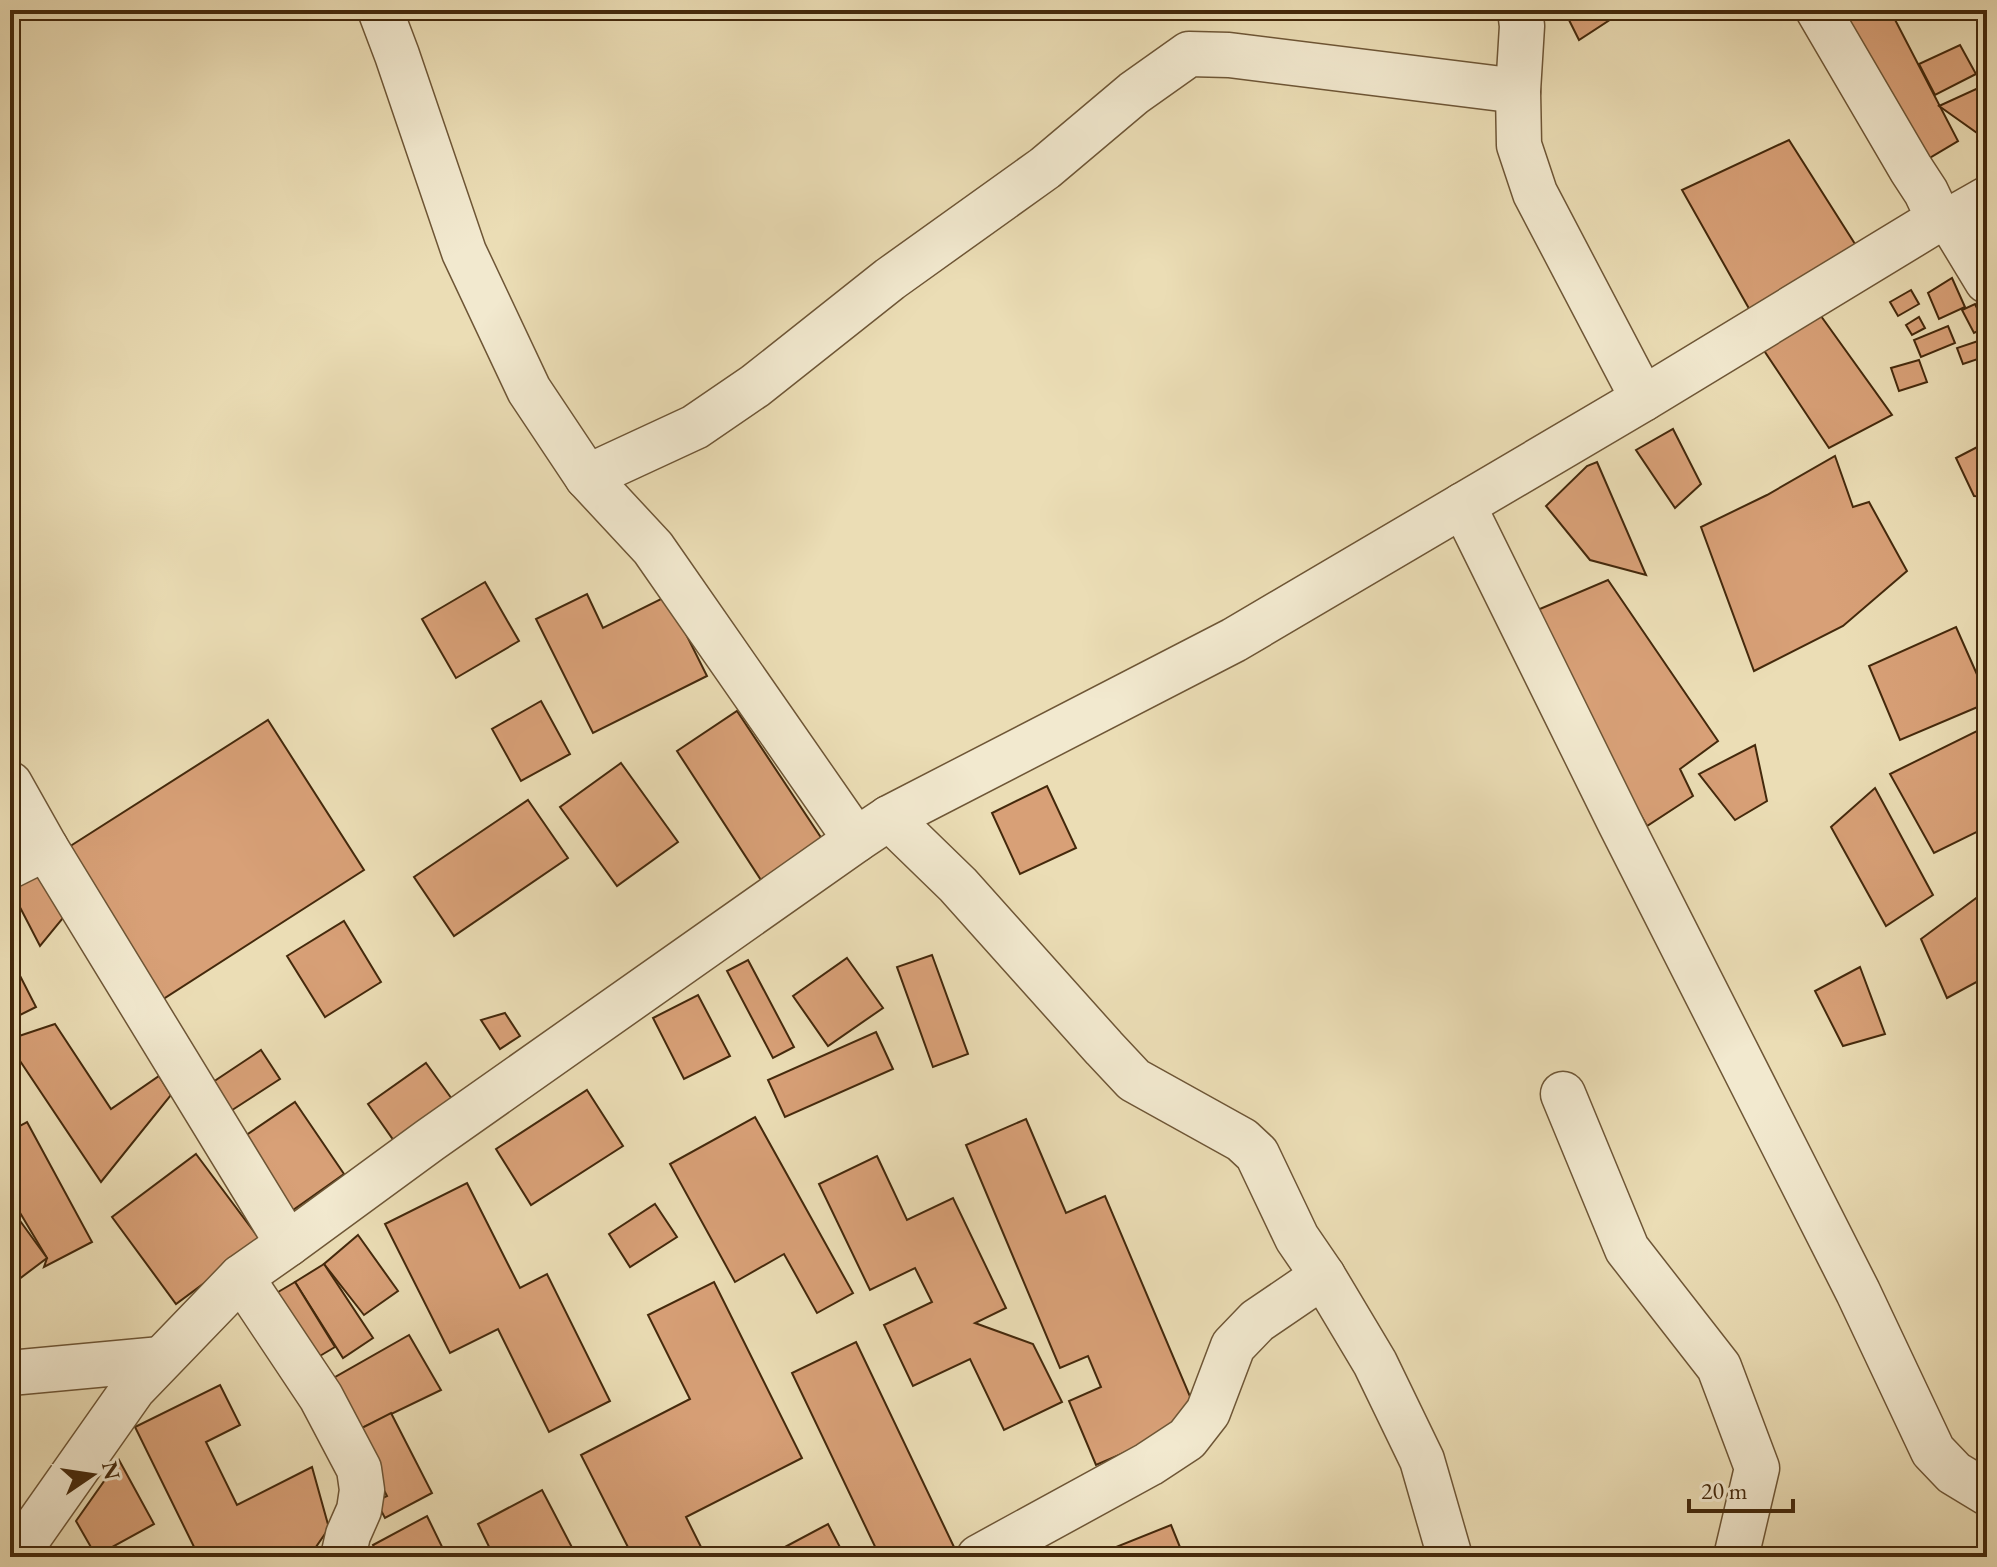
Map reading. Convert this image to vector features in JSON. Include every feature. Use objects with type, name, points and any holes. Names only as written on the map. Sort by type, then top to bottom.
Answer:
[{"type":"street","points":[[380,10],[464,252],[529,390],[587,477],[653,548],[873,829],[958,885],[1134,1080],[1242,1140],[1257,1154],[1297,1238],[1375,1363],[1422,1460],[1450,1557]]},
{"type":"street","points":[[1520,10],[1519,145],[1535,193],[1643,399]]},
{"type":"street","points":[[1818,10],[1935,211],[1987,281]]},
{"type":"street","points":[[587,477],[695,427],[755,386],[890,279],[1045,168],[1134,93],[1189,54],[1229,55],[1518,91]]},
{"type":"street","points":[[20,1543],[133,1389],[241,1277],[873,829],[1234,640],[1643,399],[1929,225],[1987,199]]},
{"type":"street","points":[[1463,505],[1613,810],[1858,1292],[1933,1451],[1954,1473],[1987,1493]]},
{"type":"street","points":[[10,784],[28,857],[288,1244]]},
{"type":"street","points":[[1563,1094],[1627,1249],[1719,1367],[1757,1468],[1736,1557]]},
{"type":"street","points":[[1003,1552],[1187,1439],[1208,1412],[1233,1346],[1257,1321],[1323,1276]]},
{"type":"street","points":[[241,1277],[321,1397],[359,1469],[362,1490],[359,1510],[343,1557]]},
{"type":"street","points":[[10,1373],[161,1359]]},
{"type":"building","points":[[1564,10],[1625,10],[1579,40]]},
{"type":"building","points":[[1850,10],[1890,10],[1958,141],[1911,169],[1844,17]]},
{"type":"building","points":[[1960,45],[1976,74],[1935,95],[1919,64]]},
{"type":"building","points":[[1987,84],[1987,140],[1939,106]]},
{"type":"building","points":[[1789,140],[1862,255],[1760,328],[1682,190]]},
{"type":"building","points":[[1952,278],[1965,307],[1939,319],[1928,293]]},
{"type":"building","points":[[1911,290],[1919,304],[1898,316],[1890,302]]},
{"type":"building","points":[[1808,298],[1892,415],[1829,448],[1763,349]]},
{"type":"building","points":[[1975,304],[1986,327],[1974,333],[1962,310]]},
{"type":"building","points":[[1919,317],[1925,328],[1912,335],[1906,325]]},
{"type":"building","points":[[1948,326],[1955,343],[1921,357],[1914,340]]},
{"type":"building","points":[[1978,341],[1984,357],[1963,364],[1957,348]]},
{"type":"building","points":[[1919,360],[1927,382],[1899,391],[1891,368]]},
{"type":"building","points":[[1987,372],[1987,402],[1985,402],[1980,373]]},
{"type":"building","points":[[1673,429],[1701,484],[1675,508],[1636,450]]},
{"type":"building","points":[[1987,442],[1987,497],[1974,496],[1956,458]]},
{"type":"building","points":[[1835,456],[1853,507],[1869,502],[1907,571],[1843,626],[1754,671],[1701,527],[1767,495]]},
{"type":"building","points":[[1597,462],[1646,575],[1590,560],[1546,506],[1587,466]]},
{"type":"building","points":[[1608,580],[1718,741],[1680,769],[1693,796],[1647,826],[1528,614]]},
{"type":"building","points":[[485,582],[519,641],[456,678],[422,619]]},
{"type":"building","points":[[587,594],[603,628],[667,596],[707,676],[593,733],[536,619]]},
{"type":"building","points":[[1956,627],[1987,703],[1900,740],[1869,666]]},
{"type":"building","points":[[541,701],[570,754],[521,781],[492,729]]},
{"type":"building","points":[[737,711],[822,839],[761,880],[677,751]]},
{"type":"building","points":[[268,720],[364,870],[157,1003],[61,852]]},
{"type":"building","points":[[1987,726],[1987,827],[1934,853],[1890,774]]},
{"type":"building","points":[[1755,745],[1767,801],[1735,820],[1699,774]]},
{"type":"building","points":[[621,763],[678,842],[617,886],[560,807]]},
{"type":"building","points":[[1047,786],[1076,848],[1020,874],[992,813]]},
{"type":"building","points":[[1875,788],[1933,895],[1886,926],[1831,827]]},
{"type":"building","points":[[528,800],[568,858],[454,936],[414,877]]},
{"type":"building","points":[[38,871],[63,918],[40,946],[10,888],[10,885]]},
{"type":"building","points":[[1987,890],[1987,989],[1980,980],[1947,998],[1921,939]]},
{"type":"building","points":[[344,921],[381,982],[325,1017],[287,956]]},
{"type":"building","points":[[932,955],[968,1054],[933,1067],[897,967]]},
{"type":"building","points":[[847,958],[883,1008],[828,1046],[793,996]]},
{"type":"building","points":[[748,960],[794,1047],[773,1058],[727,971]]},
{"type":"building","points":[[15,966],[36,1007],[10,1020],[10,969]]},
{"type":"building","points":[[1860,967],[1885,1034],[1843,1046],[1815,991]]},
{"type":"building","points":[[698,995],[730,1056],[684,1079],[653,1018]]},
{"type":"building","points":[[505,1013],[520,1036],[500,1049],[481,1020]]},
{"type":"building","points":[[55,1024],[111,1109],[159,1076],[171,1095],[101,1182],[10,1046],[10,1039]]},
{"type":"building","points":[[876,1032],[893,1069],[785,1117],[768,1080]]},
{"type":"building","points":[[261,1050],[280,1079],[223,1116],[204,1088]]},
{"type":"building","points":[[426,1063],[457,1106],[399,1148],[368,1104]]},
{"type":"building","points":[[587,1090],[623,1146],[531,1205],[496,1149]]},
{"type":"building","points":[[295,1102],[344,1174],[286,1215],[236,1142]]},
{"type":"building","points":[[755,1117],[853,1293],[817,1313],[784,1254],[735,1282],[670,1164]]},
{"type":"building","points":[[1026,1119],[1066,1213],[1105,1196],[1200,1420],[1096,1465],[1069,1401],[1101,1387],[1088,1356],[1060,1368],[966,1145]]},
{"type":"building","points":[[27,1122],[92,1242],[44,1267],[47,1258],[10,1196],[10,1131]]},
{"type":"building","points":[[196,1154],[261,1241],[176,1304],[112,1217]]},
{"type":"building","points":[[877,1156],[907,1220],[953,1198],[1006,1308],[975,1323],[1033,1344],[1062,1402],[1004,1430],[970,1359],[913,1386],[884,1325],[932,1302],[915,1268],[870,1290],[819,1184]]},
{"type":"building","points":[[467,1183],[520,1288],[547,1274],[610,1401],[549,1432],[498,1329],[450,1353],[385,1224]]},
{"type":"building","points":[[655,1204],[677,1237],[630,1267],[609,1234]]},
{"type":"building","points":[[10,1207],[47,1258],[10,1286]]},
{"type":"building","points":[[358,1235],[398,1291],[364,1315],[324,1264]]},
{"type":"building","points":[[324,1264],[373,1338],[343,1358],[295,1282]]},
{"type":"building","points":[[295,1282],[335,1347],[308,1363],[268,1298]]},
{"type":"building","points":[[714,1282],[802,1458],[686,1517],[706,1557],[633,1557],[581,1455],[690,1399],[648,1315]]},
{"type":"building","points":[[409,1335],[441,1390],[354,1432],[330,1380]]},
{"type":"building","points":[[856,1342],[954,1547],[942,1557],[880,1557],[792,1373]]},
{"type":"building","points":[[220,1385],[240,1425],[206,1442],[237,1505],[312,1467],[329,1528],[309,1557],[199,1557],[135,1427]]},
{"type":"building","points":[[391,1413],[432,1493],[385,1518],[376,1501],[387,1496],[354,1432]]},
{"type":"building","points":[[119,1460],[154,1524],[96,1556],[76,1521]]},
{"type":"building","points":[[542,1490],[577,1557],[494,1557],[478,1524]]},
{"type":"building","points":[[427,1516],[447,1557],[379,1557],[373,1545]]},
{"type":"building","points":[[828,1524],[845,1557],[787,1557],[783,1548]]},
{"type":"building","points":[[1171,1525],[1184,1557],[1120,1557],[1116,1547]]}]
